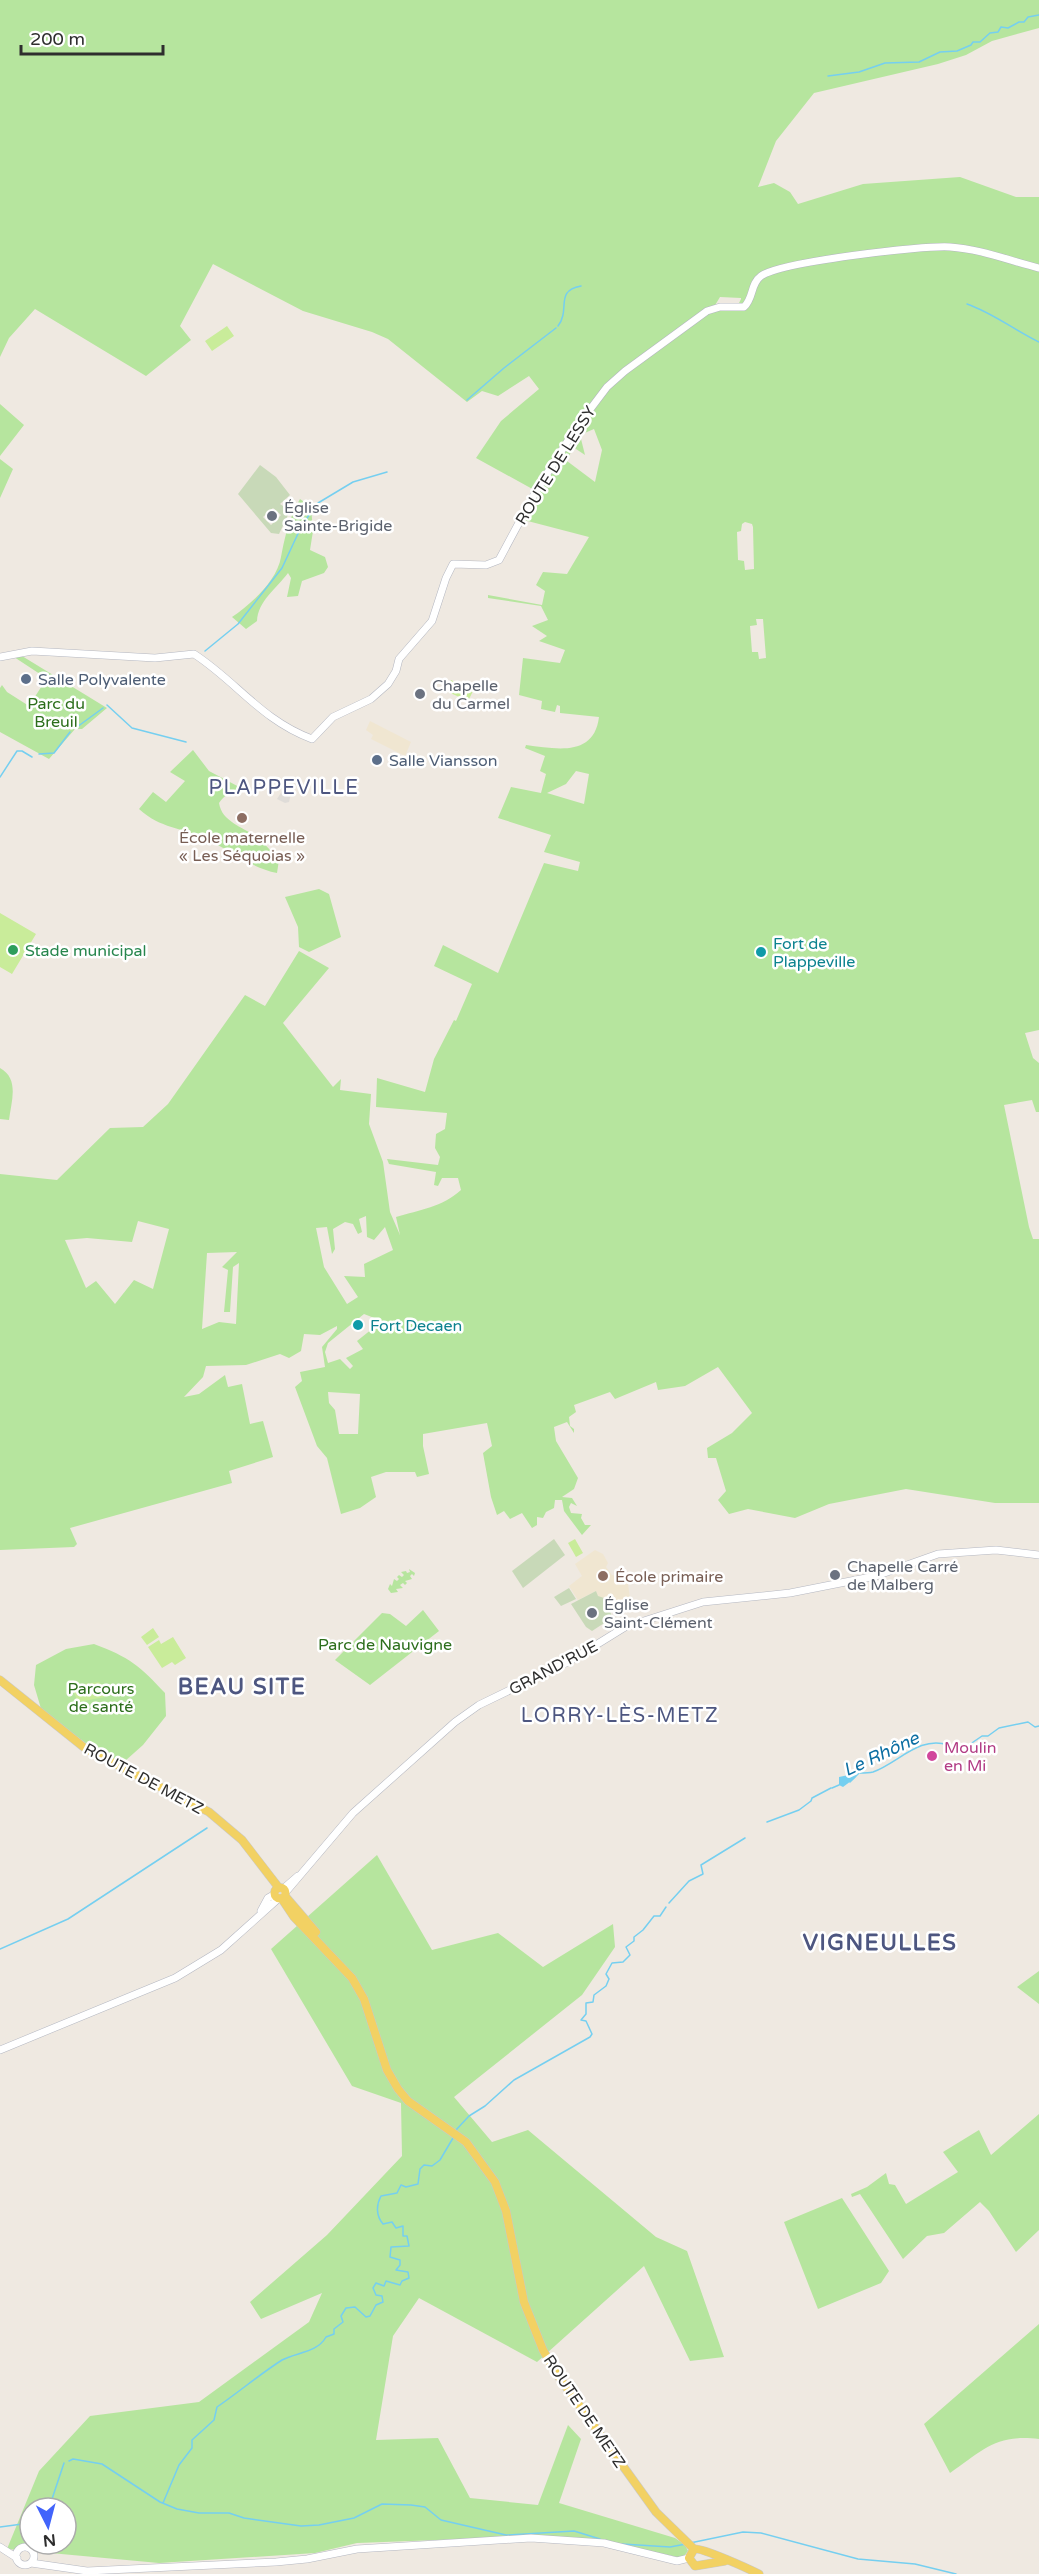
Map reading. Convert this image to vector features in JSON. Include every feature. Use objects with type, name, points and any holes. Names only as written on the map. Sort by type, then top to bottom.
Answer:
[{"type":"main road","name":"ROUTE DE METZ","points":[[0,1680],[86,1749],[192,1802],[231,1831],[280,1894],[294,1917],[352,1978],[364,1999],[392,2079],[408,2101],[466,2142],[488,2170],[501,2195],[524,2302],[543,2350],[572,2396],[656,2512],[691,2545],[759,2574]]},
{"type":"main road","points":[[691,2545],[689,2558],[695,2566],[729,2562]]},
{"type":"main road","points":[[707,2552],[709,2558],[707,2563]]},
{"type":"street","name":"ROUTE DE LESSY","points":[[0,657],[32,651],[170,658],[194,654],[250,702],[284,725],[312,739],[333,717],[371,699],[388,684],[396,671],[399,658],[432,621],[453,564],[493,564],[506,548],[520,519],[576,428],[607,387],[660,344],[707,311],[720,307],[740,308],[747,305],[755,282],[760,276],[777,268],[918,247],[965,249],[1039,268]]},
{"type":"street","name":"GRAND'RUE","points":[[280,1894],[303,1873],[354,1811],[455,1722],[479,1706],[570,1661],[630,1625],[705,1601],[790,1593],[876,1576],[938,1554],[996,1550],[1039,1555]]},
{"type":"street","name":"GRAND'RUE","points":[[280,1894],[289,1881],[303,1873]]},
{"type":"street","points":[[0,2050],[153,1988],[201,1964],[221,1950],[258,1915],[268,1898],[280,1894]]},
{"type":"street","points":[[1,2547],[21,2564],[44,2564],[87,2571],[276,2562],[307,2559],[357,2548],[531,2538],[604,2543],[677,2561],[689,2558]]},
{"type":"street","points":[[1,2547],[18,2548]]},
{"type":"street","points":[[16,2558],[18,2551]]},
{"type":"street","points":[[31,2563],[34,2556]]},
{"type":"street","points":[[35,2556],[44,2564]]},
{"type":"shaded area","points":[[370,721],[411,742],[405,756],[371,739],[373,735],[366,730]]},
{"type":"shaded area","points":[[290,778],[294,781],[289,802],[285,803],[277,799]]},
{"type":"shaded area","name":"École primaire","points":[[595,1550],[603,1554],[608,1563],[606,1567],[612,1575],[627,1577],[630,1598],[628,1602],[612,1604],[607,1599],[598,1597],[596,1591],[578,1600],[569,1586],[582,1576],[575,1564]]},
{"type":"green space","points":[[0,0],[1039,0],[1039,28],[992,41],[966,55],[938,64],[814,93],[776,141],[758,187],[774,183],[790,192],[798,204],[863,184],[960,177],[1016,197],[1039,197],[1039,1030],[1025,1033],[1033,1058],[1039,1063],[1039,1112],[1036,1112],[1032,1100],[1004,1105],[1029,1227],[1033,1239],[1039,1239],[1039,1503],[995,1503],[906,1489],[829,1504],[795,1518],[748,1509],[729,1514],[718,1500],[726,1491],[716,1458],[708,1458],[707,1448],[732,1433],[752,1413],[718,1367],[685,1386],[658,1390],[656,1382],[615,1399],[610,1392],[574,1405],[576,1412],[569,1417],[574,1433],[567,1422],[554,1427],[556,1441],[578,1478],[574,1489],[562,1497],[572,1498],[577,1506],[571,1503],[569,1507],[571,1513],[582,1514],[581,1518],[585,1525],[591,1525],[582,1535],[564,1511],[562,1500],[555,1500],[554,1508],[546,1512],[543,1518],[537,1517],[537,1525],[532,1528],[522,1513],[510,1519],[504,1511],[497,1515],[491,1497],[483,1453],[492,1446],[487,1423],[423,1434],[429,1474],[417,1477],[415,1472],[386,1472],[371,1477],[376,1497],[360,1508],[341,1514],[327,1458],[317,1446],[295,1387],[302,1381],[300,1372],[325,1367],[322,1347],[337,1326],[320,1335],[304,1334],[301,1351],[289,1358],[280,1354],[246,1365],[206,1366],[203,1377],[184,1397],[199,1394],[225,1375],[228,1387],[242,1384],[250,1424],[263,1421],[273,1457],[229,1471],[232,1483],[70,1528],[77,1544],[74,1547],[0,1550],[0,1174],[57,1180],[110,1128],[143,1127],[168,1104],[245,995],[265,1006],[299,951],[329,968],[283,1023],[333,1087],[341,1079],[340,1090],[371,1094],[369,1124],[383,1162],[390,1212],[400,1235],[396,1217],[430,1207],[454,1196],[461,1190],[458,1178],[442,1178],[438,1186],[434,1185],[436,1172],[389,1164],[387,1159],[438,1165],[440,1157],[435,1148],[436,1134],[445,1129],[447,1113],[376,1107],[377,1078],[425,1092],[434,1059],[454,1020],[456,1021],[472,984],[434,966],[443,945],[498,973],[544,863],[578,871],[580,862],[544,852],[551,835],[498,818],[511,787],[541,793],[546,774],[540,771],[545,756],[525,748],[526,745],[572,748],[590,739],[596,730],[599,717],[560,713],[560,706],[557,705],[555,712],[541,709],[542,701],[519,695],[523,658],[560,663],[565,650],[539,641],[547,636],[532,626],[548,620],[541,606],[488,598],[488,595],[542,605],[545,591],[536,585],[543,572],[567,574],[589,537],[520,519],[536,491],[476,458],[501,421],[539,389],[529,376],[498,396],[482,391],[467,402],[388,339],[303,311],[213,264],[180,326],[191,340],[146,376],[35,309],[9,338],[0,357]],"holes":[[[720,297],[741,298],[736,309],[714,307]],[[594,429],[602,450],[595,482],[567,461],[573,447],[585,455],[580,435]],[[745,522],[752,524],[754,569],[745,570],[744,561],[738,560],[737,532],[741,531],[742,524]],[[756,619],[763,619],[766,658],[759,659],[758,652],[752,652],[750,626],[757,625]],[[576,771],[589,774],[584,804],[547,793],[566,784]],[[366,1216],[367,1237],[374,1240],[385,1227],[393,1250],[364,1264],[365,1277],[344,1276],[358,1297],[347,1304],[324,1267],[316,1228],[327,1227],[332,1254],[335,1249],[333,1229],[345,1222],[353,1224],[358,1234],[362,1232],[359,1219]],[[138,1221],[169,1229],[153,1289],[134,1280],[115,1304],[96,1281],[86,1288],[65,1240],[87,1238],[132,1242]],[[237,1252],[222,1267],[228,1270],[224,1312],[230,1312],[233,1267],[239,1263],[236,1324],[219,1322],[202,1329],[207,1253]],[[364,1314],[382,1321],[357,1341],[363,1349],[346,1358],[353,1366],[350,1369],[340,1359],[328,1363],[325,1352],[328,1343]],[[328,1392],[360,1394],[358,1434],[339,1434],[335,1410],[329,1403]]]},
{"type":"green space","points":[[227,326],[234,336],[212,351],[205,341]]},
{"type":"green space","points":[[0,404],[24,425],[0,456]]},
{"type":"green space","points":[[0,459],[13,469],[0,498]]},
{"type":"green space","points":[[260,465],[276,477],[290,495],[280,504],[286,508],[288,515],[279,534],[271,533],[238,494]],"holes":[[[273,508],[281,515],[271,525],[263,517]]]},
{"type":"green space","points":[[300,499],[311,507],[313,531],[310,550],[325,557],[328,567],[324,573],[302,581],[298,596],[287,597],[291,578],[288,573],[264,601],[257,621],[246,629],[232,617],[255,599],[274,575],[279,566],[290,520]]},
{"type":"green space","name":"Parc du Breuil","points":[[22,656],[107,708],[82,729],[75,729],[49,759],[0,732],[0,688],[2,685],[7,692],[29,706],[45,681],[43,676],[14,657]]},
{"type":"green space","points":[[451,680],[473,691],[468,701],[446,691]]},
{"type":"green space","points":[[193,750],[209,771],[243,789],[224,797],[219,803],[221,810],[229,820],[259,839],[279,860],[277,873],[249,863],[197,835],[163,824],[139,809],[153,792],[166,802],[185,781],[170,772]]},
{"type":"green space","points":[[319,889],[329,894],[341,937],[309,952],[299,947],[298,927],[285,897]]},
{"type":"green space","name":"Stade municipal","points":[[0,913],[36,934],[12,974],[0,967]]},
{"type":"green space","points":[[0,1068],[10,1078],[12,1085],[9,1120],[0,1119]]},
{"type":"green space","points":[[554,1539],[565,1555],[523,1588],[512,1571]]},
{"type":"green space","points":[[575,1539],[583,1553],[576,1557],[568,1543]]},
{"type":"green space","points":[[409,1569],[415,1573],[414,1576],[412,1574],[410,1576],[412,1579],[405,1581],[407,1583],[405,1585],[403,1583],[400,1585],[403,1588],[396,1589],[398,1592],[391,1593],[388,1589],[390,1584],[392,1586],[394,1579],[397,1581],[399,1575],[402,1577],[404,1575],[401,1572],[410,1572]]},
{"type":"green space","points":[[569,1588],[576,1599],[561,1606],[554,1597]]},
{"type":"green space","points":[[596,1591],[598,1596],[607,1599],[612,1618],[592,1631],[586,1627],[571,1604]]},
{"type":"green space","name":"Parc de Nauvigne","points":[[423,1610],[439,1631],[370,1685],[335,1660],[382,1613],[390,1614],[406,1626]]},
{"type":"green space","points":[[153,1628],[159,1637],[147,1645],[141,1637]]},
{"type":"green space","points":[[173,1637],[186,1658],[175,1665],[172,1662],[162,1668],[148,1647],[159,1640],[161,1644]]},
{"type":"green space","name":"Parcours de santé","points":[[94,1644],[133,1663],[165,1693],[166,1716],[143,1745],[125,1761],[107,1758],[42,1712],[34,1685],[36,1665],[66,1649]]},
{"type":"green space","points":[[99,1682],[104,1687],[105,1697],[78,1702],[74,1693],[75,1685]]},
{"type":"green space","points":[[377,1855],[432,1950],[498,1933],[543,1967],[613,1924],[615,1947],[582,1995],[454,2097],[492,2142],[528,2130],[656,2237],[687,2251],[724,2357],[690,2361],[644,2266],[537,2362],[419,2298],[393,2336],[376,2440],[438,2438],[470,2498],[538,2505],[568,2425],[581,2439],[559,2503],[675,2538],[685,2545],[688,2551],[683,2557],[596,2540],[546,2536],[357,2543],[315,2553],[159,2563],[78,2556],[78,2496],[29,2496],[39,2471],[90,2416],[199,2402],[309,2322],[322,2293],[261,2319],[250,2302],[327,2235],[402,2156],[401,2103],[352,2086],[271,1949]]},
{"type":"green space","points":[[1039,1971],[1039,2004],[1017,1987]]},
{"type":"green space","points":[[1039,2114],[1039,2230],[1016,2252],[989,2211],[980,2202],[944,2233],[927,2236],[903,2259],[860,2194],[852,2197],[851,2194],[867,2187],[886,2173],[889,2184],[895,2185],[906,2204],[958,2172],[943,2152],[979,2130],[991,2155]]},
{"type":"green space","points":[[842,2198],[889,2271],[881,2283],[818,2309],[784,2222]]},
{"type":"green space","points":[[1039,2324],[1039,2439],[1001,2441],[981,2451],[950,2473],[924,2424]]},
{"type":"green space","points":[[18,2522],[18,2550],[7,2549]]},
{"type":"water","points":[[858,1773],[843,1787],[839,1785],[839,1777]]},
{"type":"waterway","points":[[828,76],[859,72],[885,63],[919,62],[940,52],[957,51],[973,42],[980,42],[990,33],[998,32],[1001,27],[1008,28],[1024,22],[1028,17],[1039,15]]},
{"type":"waterway","points":[[558,326],[562,320],[565,296],[573,288],[581,286]]},
{"type":"waterway","points":[[967,304],[1039,342]]},
{"type":"waterway","points":[[467,400],[556,328]]},
{"type":"waterway","points":[[205,651],[238,624],[282,568],[302,525],[318,503],[353,482],[387,472]]},
{"type":"waterway","points":[[107,705],[132,728],[186,742]]},
{"type":"waterway","points":[[77,727],[103,708]]},
{"type":"waterway","points":[[39,754],[54,753],[70,732]]},
{"type":"waterway","points":[[0,777],[17,751],[22,751],[32,757]]},
{"type":"waterway","name":"Le Rhône","points":[[850,1782],[859,1773],[873,1772],[909,1751],[928,1744],[938,1743],[948,1745],[950,1749],[963,1749],[999,1728],[1028,1722],[1035,1727],[1039,1726]]},
{"type":"waterway","name":"Le Rhône","points":[[832,1788],[839,1785]]},
{"type":"waterway","name":"Le Rhône","points":[[767,1822],[799,1810],[812,1798],[831,1788]]},
{"type":"waterway","points":[[0,1949],[68,1919],[207,1828]]},
{"type":"waterway","name":"Le Rhône","points":[[669,1903],[689,1881],[703,1874],[701,1865],[745,1838]]},
{"type":"waterway","points":[[456,2130],[469,2116],[485,2106],[514,2080],[590,2037],[592,2034],[586,2021],[581,2020],[586,2014],[586,2003],[593,2002],[594,1995],[606,1986],[609,1979],[606,1974],[612,1963],[623,1962],[630,1955],[626,1947],[634,1941],[634,1937],[654,1916],[660,1916],[666,1907]]},
{"type":"waterway","points":[[163,2503],[179,2465],[192,2448],[192,2440],[214,2420],[217,2407],[282,2360],[312,2349],[326,2337],[334,2334],[334,2329],[343,2322],[341,2316],[346,2308],[355,2307],[366,2317],[370,2316],[376,2305],[383,2302],[382,2296],[376,2295],[373,2288],[376,2283],[384,2286],[386,2281],[400,2285],[402,2281],[409,2278],[408,2272],[396,2270],[400,2265],[400,2260],[390,2257],[391,2247],[409,2246],[407,2236],[403,2236],[403,2226],[396,2228],[392,2222],[383,2224],[378,2214],[378,2203],[381,2196],[397,2193],[401,2185],[406,2187],[418,2184],[420,2169],[424,2165],[432,2166],[440,2160],[453,2138]]},
{"type":"waterway","points":[[69,2461],[73,2459],[102,2464],[160,2502],[177,2509],[199,2513],[229,2513],[244,2518],[301,2526],[354,2518],[382,2504],[411,2505],[425,2507],[441,2520],[506,2535],[574,2531],[600,2539]]},
{"type":"waterway","points":[[53,2496],[64,2463]]},
{"type":"waterway","points":[[0,2527],[18,2525]]},
{"type":"waterway","points":[[690,2543],[743,2532],[761,2533],[858,2559],[915,2564],[956,2574]]},
{"type":"waterway","points":[[622,2544],[670,2547],[686,2544]]},
{"type":"place","name":"Église Sainte-Brigide","points":[[272,516]]},
{"type":"place","name":"Salle Polyvalente","points":[[26,679]]},
{"type":"place","name":"Chapelle du Carmel","points":[[420,694]]},
{"type":"place","name":"Salle Viansson","points":[[377,760]]},
{"type":"place","name":"École maternelle « Les Séquoias »","points":[[242,818]]},
{"type":"place","name":"Stade municipal","points":[[13,950]]},
{"type":"place","name":"Fort de Plappeville","points":[[761,952]]},
{"type":"place","name":"Fort Decaen","points":[[358,1325]]},
{"type":"place","name":"Chapelle Carré de Malberg","points":[[835,1575]]},
{"type":"place","name":"École primaire","points":[[603,1576]]},
{"type":"place","name":"Église Saint-Clément","points":[[592,1613]]},
{"type":"place","name":"Moulin en Mi","points":[[932,1756]]},
{"type":"district","name":"PLAPPEVILLE","points":[[284,787]]},
{"type":"district","name":"BEAU SITE","points":[[242,1686]]},
{"type":"district","name":"LORRY-LÈS-METZ","points":[[620,1715]]},
{"type":"district","name":"VIGNEULLES","points":[[880,1942]]}]
